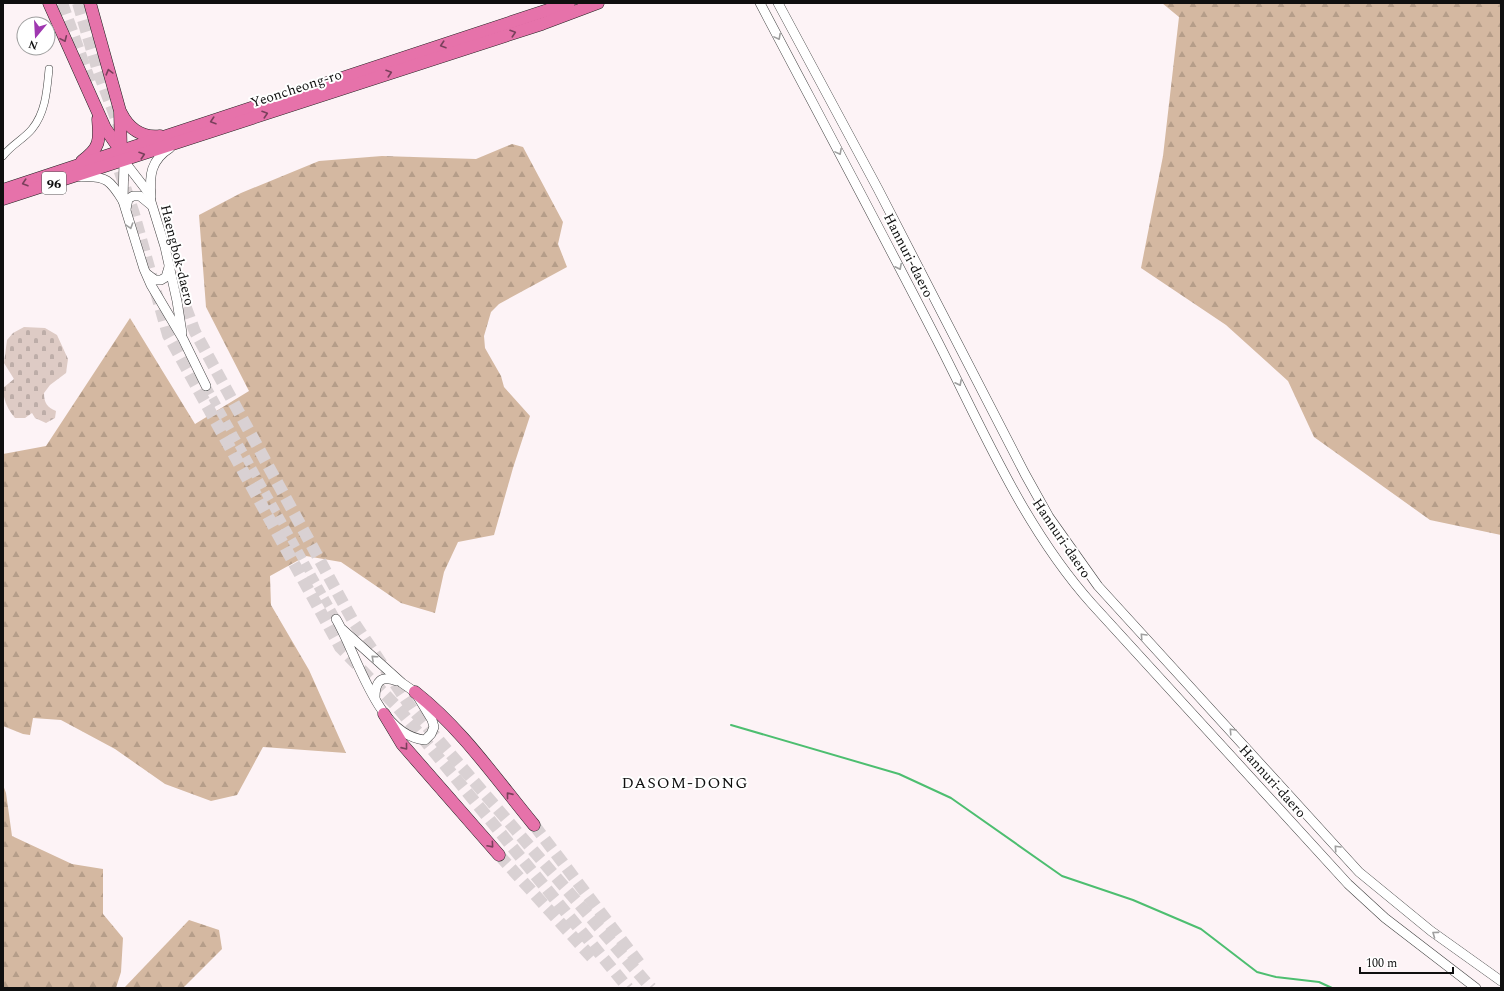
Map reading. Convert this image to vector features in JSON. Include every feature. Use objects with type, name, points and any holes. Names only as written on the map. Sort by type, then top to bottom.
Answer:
[{"type":"highway","points":[[49,3],[104,128],[123,156]]},
{"type":"highway","points":[[90,3],[115,95],[124,121],[132,129],[145,136],[176,138]]},
{"type":"highway","name":"Yeoncheong-ro","points":[[3,199],[70,173],[569,3]]},
{"type":"highway","name":"Yeoncheong-ro","points":[[176,138],[542,24],[598,3]]},
{"type":"highway","points":[[96,109],[101,113],[111,115],[116,107],[115,95]]},
{"type":"highway","points":[[70,173],[94,152],[96,148],[99,136],[96,109]]},
{"type":"highway","points":[[120,111],[123,156]]},
{"type":"highway","name":"Yeoncheong-ro","points":[[3,190],[70,173]]},
{"type":"highway","points":[[415,692],[435,708],[463,737],[534,825]]},
{"type":"highway","points":[[384,714],[402,744],[499,855]]},
{"type":"street","name":"Hannuri-daero","points":[[760,3],[863,197],[1003,469],[1034,526],[1064,569],[1092,604],[1348,884],[1391,923],[1476,988]]},
{"type":"street","name":"Hannuri-daero","points":[[778,3],[878,190],[1018,462],[1049,517],[1077,559],[1098,586],[1360,872],[1431,931],[1501,981]]},
{"type":"street","points":[[3,156],[33,128],[47,97],[49,69]]},
{"type":"street","points":[[152,206],[151,170],[162,152],[176,138]]},
{"type":"street","name":"Haengbok-daero","points":[[123,156],[123,201],[144,269],[151,285],[183,339],[206,386]]},
{"type":"street","name":"Haengbok-daero","points":[[123,156],[148,192],[169,264],[183,339]]},
{"type":"street","points":[[70,173],[102,178],[112,183],[123,201]]},
{"type":"street","points":[[126,212],[126,203],[133,196],[140,196],[146,199],[152,206]]},
{"type":"street","points":[[144,269],[149,277],[155,280],[161,280],[166,277],[169,272],[169,264]]},
{"type":"street","points":[[336,619],[375,699],[384,714],[405,733],[415,739],[425,740],[431,734],[434,727],[432,720],[415,692],[402,683],[342,629]]},
{"type":"street","points":[[375,699],[377,685],[381,680],[388,678],[402,683]]},
{"type":"green space","points":[[1162,3],[1501,3],[1501,535],[1430,520],[1314,437],[1288,381],[1226,325],[1141,268],[1163,156],[1179,17]]},
{"type":"green space","points":[[512,144],[523,147],[563,222],[558,244],[567,267],[499,304],[491,312],[484,336],[485,348],[501,376],[504,387],[530,416],[513,468],[494,535],[458,542],[444,572],[435,613],[401,603],[341,562],[306,556],[270,576],[271,605],[309,670],[346,753],[263,747],[237,795],[211,801],[165,784],[115,749],[61,720],[33,718],[30,735],[23,734],[3,726],[3,454],[46,446],[130,318],[195,424],[249,391],[206,307],[199,215],[241,193],[319,161],[382,156],[476,159]]},
{"type":"green space","points":[[24,327],[45,328],[57,335],[68,359],[66,373],[50,385],[44,393],[47,404],[50,408],[56,411],[55,418],[46,423],[35,418],[32,413],[25,418],[15,418],[8,408],[4,396],[3,388],[14,379],[4,363],[7,340],[13,333]]},
{"type":"green space","points":[[3,785],[6,793],[12,836],[72,864],[103,869],[103,914],[123,938],[121,972],[116,988],[3,988]]},
{"type":"green space","points":[[189,920],[219,930],[222,949],[183,988],[124,988]]},
{"type":"waterway","points":[[731,725],[899,774],[951,798],[1062,876],[1133,900],[1201,929],[1257,972],[1276,977],[1319,982],[1332,988]]},
{"type":"tunnel","points":[[62,3],[92,87]]},
{"type":"tunnel","points":[[78,3],[98,71],[120,129]]},
{"type":"tunnel","points":[[114,154],[134,214],[168,335],[340,647],[398,708],[628,988]]},
{"type":"tunnel","points":[[173,273],[195,332],[353,621],[412,709],[651,988]]},
{"type":"tunnel","points":[[206,386],[336,619]]},
{"type":"tunnel","points":[[534,825],[639,963]]},
{"type":"tunnel","points":[[499,855],[595,961]]},
{"type":"district","name":"DASOM-DONG","points":[[685,782]]}]
